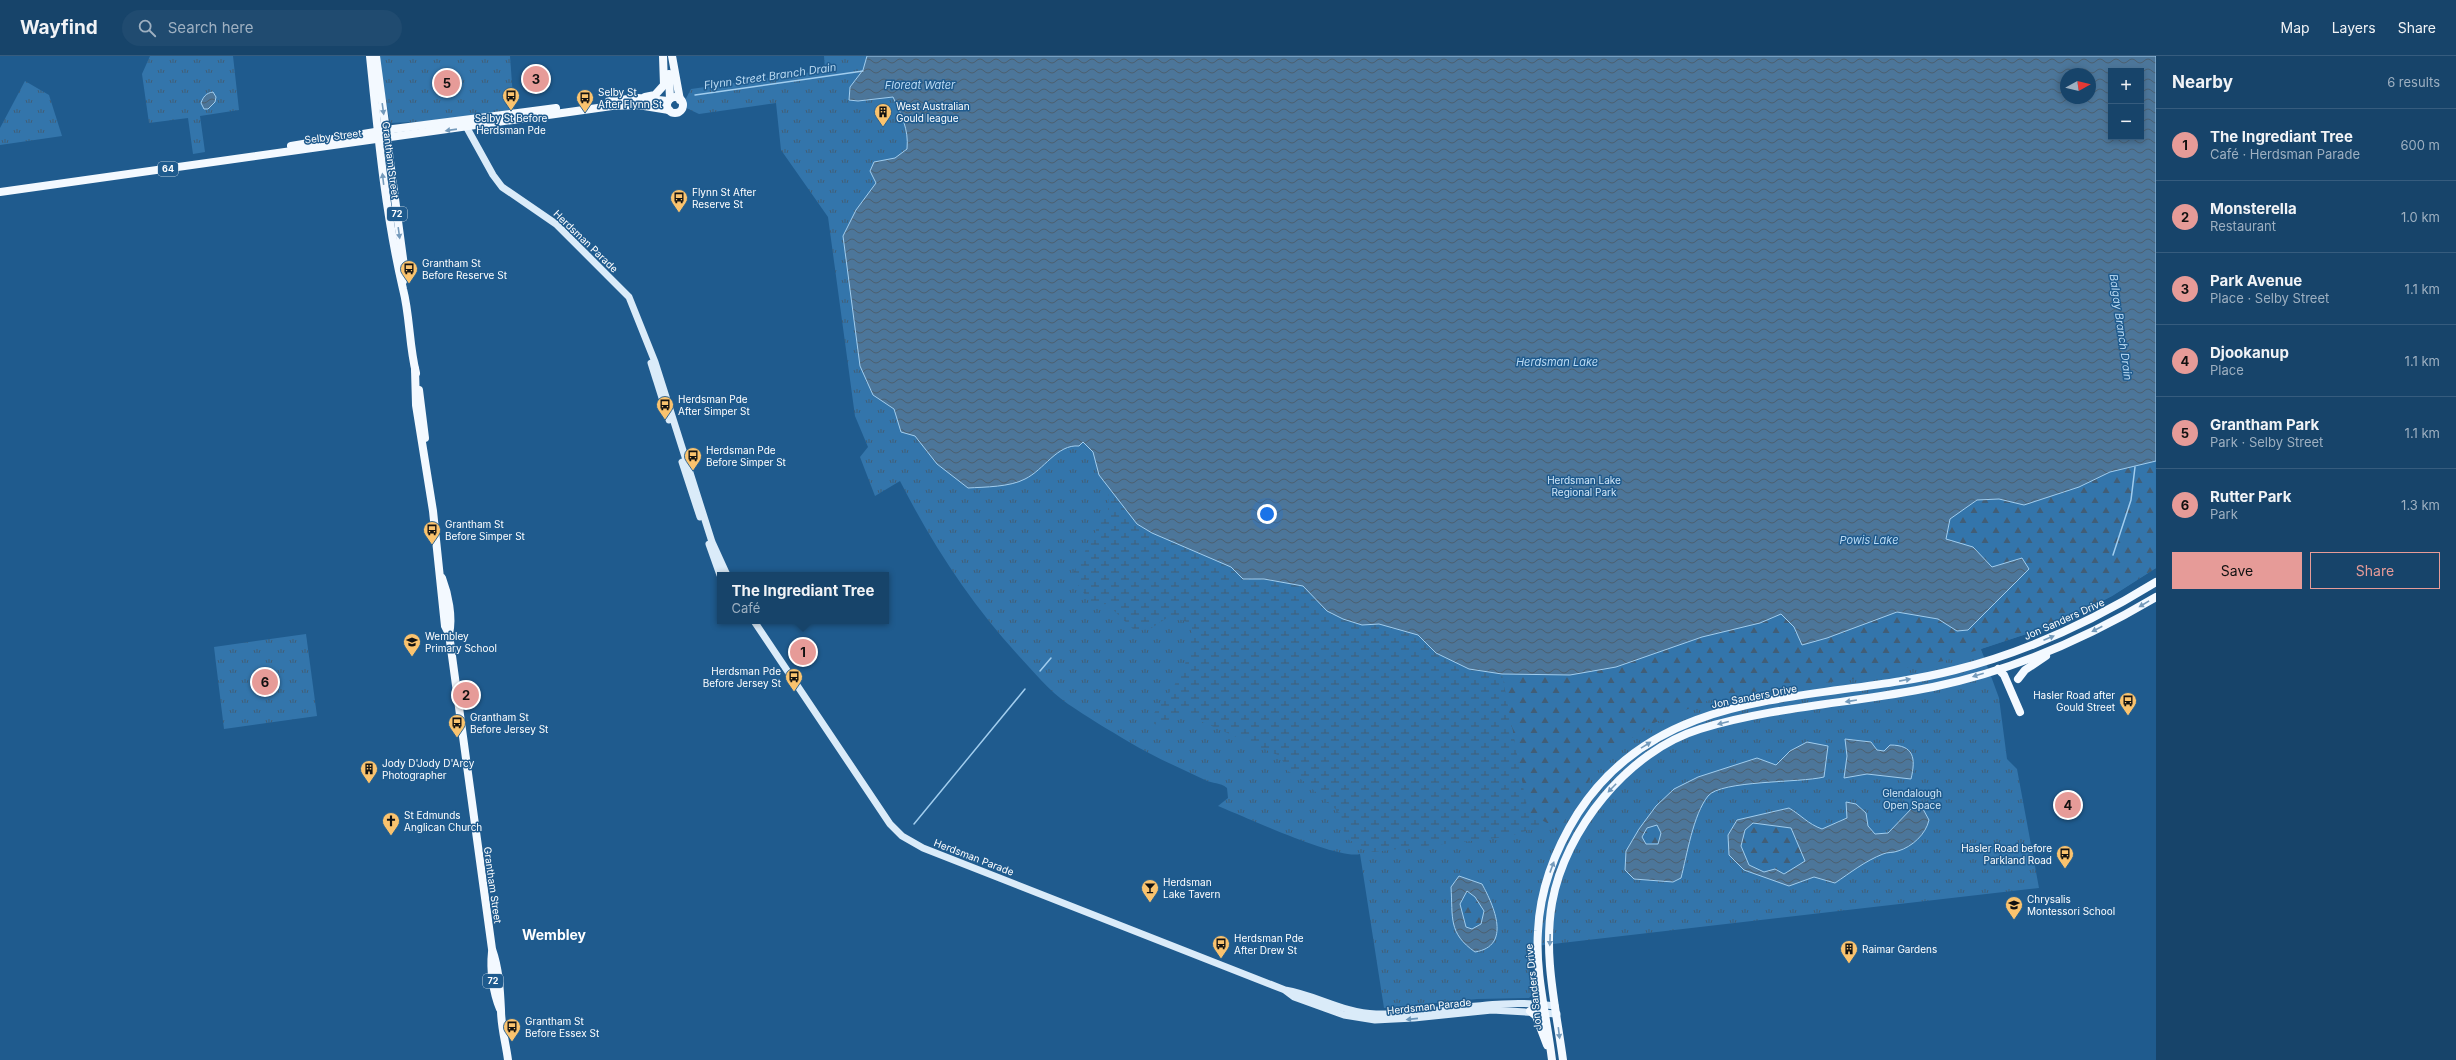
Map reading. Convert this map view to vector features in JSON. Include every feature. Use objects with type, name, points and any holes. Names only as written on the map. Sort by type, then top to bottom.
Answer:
[{"type":"main road","name":"Grantham Street","points":[[370,56],[382,131],[387,139],[404,266],[403,289]]},
{"type":"main road","name":"Grantham Street","points":[[376,56],[382,131],[378,140],[396,267],[403,289],[415,370],[416,405],[425,451],[441,576],[446,589],[451,625],[449,634],[492,949],[498,967],[502,998],[501,1011],[508,1060]]},
{"type":"main road","name":"64","points":[[638,98],[655,95],[662,89],[665,78],[664,56]]},
{"type":"main road","name":"64","points":[[664,56],[670,77],[669,110]]},
{"type":"main road","points":[[669,110],[673,113],[680,111],[682,105],[672,56]]},
{"type":"main road","name":"Selby Street","points":[[0,192],[387,139],[466,124],[638,98],[669,100]]},
{"type":"main road","name":"64","points":[[669,100],[674,98],[680,100]]},
{"type":"main road","name":"Selby Street","points":[[0,188],[382,131],[466,124],[612,106],[638,105],[669,110]]},
{"type":"main road","name":"Herdsman Parade","points":[[466,124],[492,175],[502,187],[556,224],[629,297],[662,383],[712,542],[726,572]]},
{"type":"main road","name":"Herdsman Parade","points":[[650,353],[654,373],[714,563],[718,572]]},
{"type":"main road","name":"Jon Sanders Drive","points":[[1552,1059],[1538,946],[1542,900],[1551,868],[1564,835],[1587,800],[1608,775],[1638,749],[1692,720],[1730,709],[1896,682],[1986,661],[2026,648],[2082,623],[2112,609],[2156,582]]},
{"type":"main road","name":"Jon Sanders Drive","points":[[1563,1060],[1550,963],[1551,915],[1560,874],[1574,843],[1595,807],[1636,765],[1660,748],[1698,729],[1738,719],[1934,687],[1998,669],[2058,648],[2093,632],[2156,597]]},
{"type":"main road","name":"Herdsman Parade","points":[[756,624],[882,813],[896,831],[906,840],[1285,990],[1345,1010],[1375,1014],[1492,1003],[1556,1010]]},
{"type":"main road","points":[[2018,679],[2025,670],[2058,648]]},
{"type":"main road","points":[[1998,669],[2004,675],[2020,712]]},
{"type":"main road","points":[[1538,946],[1541,931],[1551,915]]},
{"type":"main road","name":"Herdsman Parade","points":[[1285,990],[1294,997],[1344,1015],[1375,1020],[1414,1018],[1492,1010],[1530,1011],[1545,1008]]},
{"type":"main road","points":[[1530,1011],[1538,1021],[1552,1059]]},
{"type":"green space","points":[[150,56],[233,56],[239,110],[200,116],[205,152],[193,154],[188,118],[149,123],[142,74]]},
{"type":"green space","points":[[378,56],[510,56],[514,111],[432,121],[390,123]]},
{"type":"green space","name":"Herdsman Lake","points":[[824,56],[2156,56],[2156,568],[2112,596],[2057,624],[1981,649],[1999,698],[2007,759],[2017,769],[2039,888],[1527,947],[1532,995],[1529,998],[1477,999],[1384,1008],[1360,854],[1349,854],[1312,844],[1218,806],[1228,798],[1227,788],[1205,780],[1148,753],[1068,704],[1042,681],[1001,635],[968,594],[925,528],[900,481],[875,496],[860,457],[868,447],[855,416],[828,217],[781,150],[776,103],[699,114],[682,106],[691,89],[825,70]]},
{"type":"green space","points":[[25,81],[49,95],[62,136],[0,145],[0,128]]},
{"type":"green space","points":[[2156,461],[2156,568],[2112,596],[2057,624],[1944,661],[1909,667],[1890,674],[1717,697],[1654,723],[1603,758],[1558,831],[1528,813],[1502,674],[1570,675],[1702,637],[1760,623],[1782,614],[1794,627],[1802,645],[1827,638],[1897,612],[1938,619],[1957,631],[1968,630],[1983,613],[2021,558],[1992,567],[1973,547],[1946,539],[1949,519],[1977,500],[1999,499],[2024,505],[2079,487],[2110,472]]},
{"type":"green space","points":[[1109,486],[1116,499],[1128,510],[1137,524],[1152,533],[1231,567],[1243,579],[1264,579],[1303,586],[1327,611],[1343,619],[1362,625],[1379,624],[1418,635],[1436,653],[1468,669],[1502,674],[1528,813],[1549,824],[1506,837],[1373,852],[1345,838],[1341,814],[1302,780],[1288,771],[1280,756],[1184,714],[1157,725],[1148,721],[1173,688],[1185,665],[1189,653],[1192,624],[1170,616],[1150,629],[1135,631],[1107,604],[1092,605],[1076,582],[1073,573],[1108,510]]},
{"type":"green space","points":[[306,634],[317,716],[224,729],[214,647]]},
{"type":"green space","points":[[1753,823],[1791,828],[1805,861],[1784,874],[1775,869],[1764,872],[1749,865],[1741,846],[1745,830]]},
{"type":"green space","points":[[1657,825],[1661,833],[1658,844],[1646,844],[1642,837],[1647,828]]},
{"type":"green space","points":[[1467,891],[1475,897],[1484,911],[1481,924],[1472,929],[1467,927],[1460,904]]},
{"type":"water","name":"Herdsman Lake","points":[[867,56],[2156,56],[2156,461],[2110,472],[2079,487],[2024,505],[1999,499],[1977,500],[1950,519],[1946,539],[1973,547],[1992,567],[2022,558],[2029,569],[1968,630],[1957,631],[1938,619],[1897,612],[1827,638],[1802,645],[1794,627],[1781,614],[1760,623],[1702,637],[1616,667],[1570,675],[1502,674],[1469,669],[1436,653],[1418,635],[1379,624],[1362,625],[1343,619],[1327,611],[1303,586],[1264,579],[1243,579],[1231,567],[1152,533],[1137,524],[1099,475],[1093,452],[1083,442],[1079,446],[1071,446],[1057,453],[1032,475],[1019,482],[997,486],[968,488],[937,464],[915,436],[901,432],[894,409],[873,395],[860,366],[843,236],[856,210],[876,183],[870,171],[874,162],[895,158],[907,149],[906,128],[893,97],[858,101],[849,100],[850,87],[863,70]]},
{"type":"water","points":[[213,92],[216,97],[215,102],[208,109],[204,109],[201,103],[203,99],[207,94]]},
{"type":"water","points":[[1845,739],[1871,742],[1877,750],[1884,751],[1890,745],[1904,747],[1909,750],[1913,759],[1913,772],[1911,779],[1867,774],[1844,778],[1847,756]]},
{"type":"water","points":[[1807,742],[1828,746],[1824,777],[1728,787],[1716,791],[1708,796],[1698,814],[1694,824],[1681,878],[1673,882],[1634,879],[1625,870],[1626,851],[1639,829],[1656,806],[1674,789],[1698,777],[1757,758],[1776,765],[1790,751]],"holes":[[[1657,825],[1661,833],[1658,844],[1646,844],[1642,837],[1647,828]]]},
{"type":"water","points":[[1846,802],[1856,804],[1866,813],[1868,826],[1875,834],[1888,833],[1913,807],[1923,809],[1929,820],[1922,835],[1913,843],[1898,851],[1885,853],[1870,860],[1835,883],[1814,877],[1789,886],[1744,870],[1729,855],[1728,835],[1737,820],[1789,808],[1813,825],[1822,829],[1847,818]],"holes":[[[1753,823],[1791,828],[1805,861],[1784,874],[1775,869],[1764,872],[1749,865],[1741,846],[1745,830]]]},
{"type":"water","points":[[1459,876],[1482,884],[1491,903],[1497,924],[1497,934],[1493,942],[1486,948],[1475,952],[1460,938],[1456,931],[1452,916],[1451,887]],"holes":[[[1467,891],[1475,897],[1484,911],[1481,924],[1472,929],[1466,927],[1460,904]]]},
{"type":"waterway","name":"Flynn Street Branch Drain","points":[[695,95],[863,71]]},
{"type":"waterway","name":"Balgay Branch Drain","points":[[2113,555],[2131,500],[2135,467]]},
{"type":"waterway","points":[[1040,671],[1051,658]]},
{"type":"waterway","points":[[914,824],[1025,689]]},
{"type":"place","name":"Park Avenue","points":[[536,79]]},
{"type":"place","name":"Grantham Park","points":[[447,83]]},
{"type":"place","name":"Selby St Before Herdsman Pde","points":[[511,111]]},
{"type":"place","name":"Selby St After Flynn St","points":[[585,113]]},
{"type":"place","name":"West Australian Gould league","points":[[883,127]]},
{"type":"place","name":"Flynn St After Reserve St","points":[[679,213]]},
{"type":"place","name":"Grantham St Before Reserve St","points":[[409,284]]},
{"type":"place","name":"Herdsman Pde After Simper St","points":[[665,420]]},
{"type":"place","name":"Herdsman Pde Before Simper St","points":[[693,471]]},
{"type":"place","name":"Grantham St Before Simper St","points":[[432,545]]},
{"type":"place","name":"The Ingrediant Tree","points":[[803,652]]},
{"type":"place","name":"Wembley Primary School","points":[[412,657]]},
{"type":"place","name":"Rutter Park","points":[[265,682]]},
{"type":"place","name":"Herdsman Pde Before Jersey St","points":[[794,692]]},
{"type":"place","name":"Monsterella","points":[[466,695]]},
{"type":"place","name":"Hasler Road after Gould Street","points":[[2128,716]]},
{"type":"place","name":"Grantham St Before Jersey St","points":[[457,738]]},
{"type":"place","name":"Jody D'Jody D'Arcy Photographer","points":[[369,784]]},
{"type":"place","name":"Djookanup","points":[[2068,805]]},
{"type":"place","name":"St Edmunds Anglican Church","points":[[391,836]]},
{"type":"place","name":"Hasler Road before Parkland Road","points":[[2065,869]]},
{"type":"place","name":"Herdsman Lake Tavern","points":[[1150,903]]},
{"type":"place","name":"Chrysalis Montessori School","points":[[2014,920]]},
{"type":"place","name":"Herdsman Pde After Drew St","points":[[1221,959]]},
{"type":"place","name":"Raimar Gardens","points":[[1849,964]]},
{"type":"place","name":"Grantham St Before Essex St","points":[[512,1042]]},
{"type":"district","name":"Wembley","points":[[554,935]]},
{"type":"water label","name":"Floreat Water","points":[[920,85]]},
{"type":"water label","name":"Powis Lake","points":[[1869,540]]},
{"type":"park label","name":"Herdsman Lake Regional Park","points":[[1584,486]]},
{"type":"park label","name":"Glendalough Open Space","points":[[1912,798]]}]
